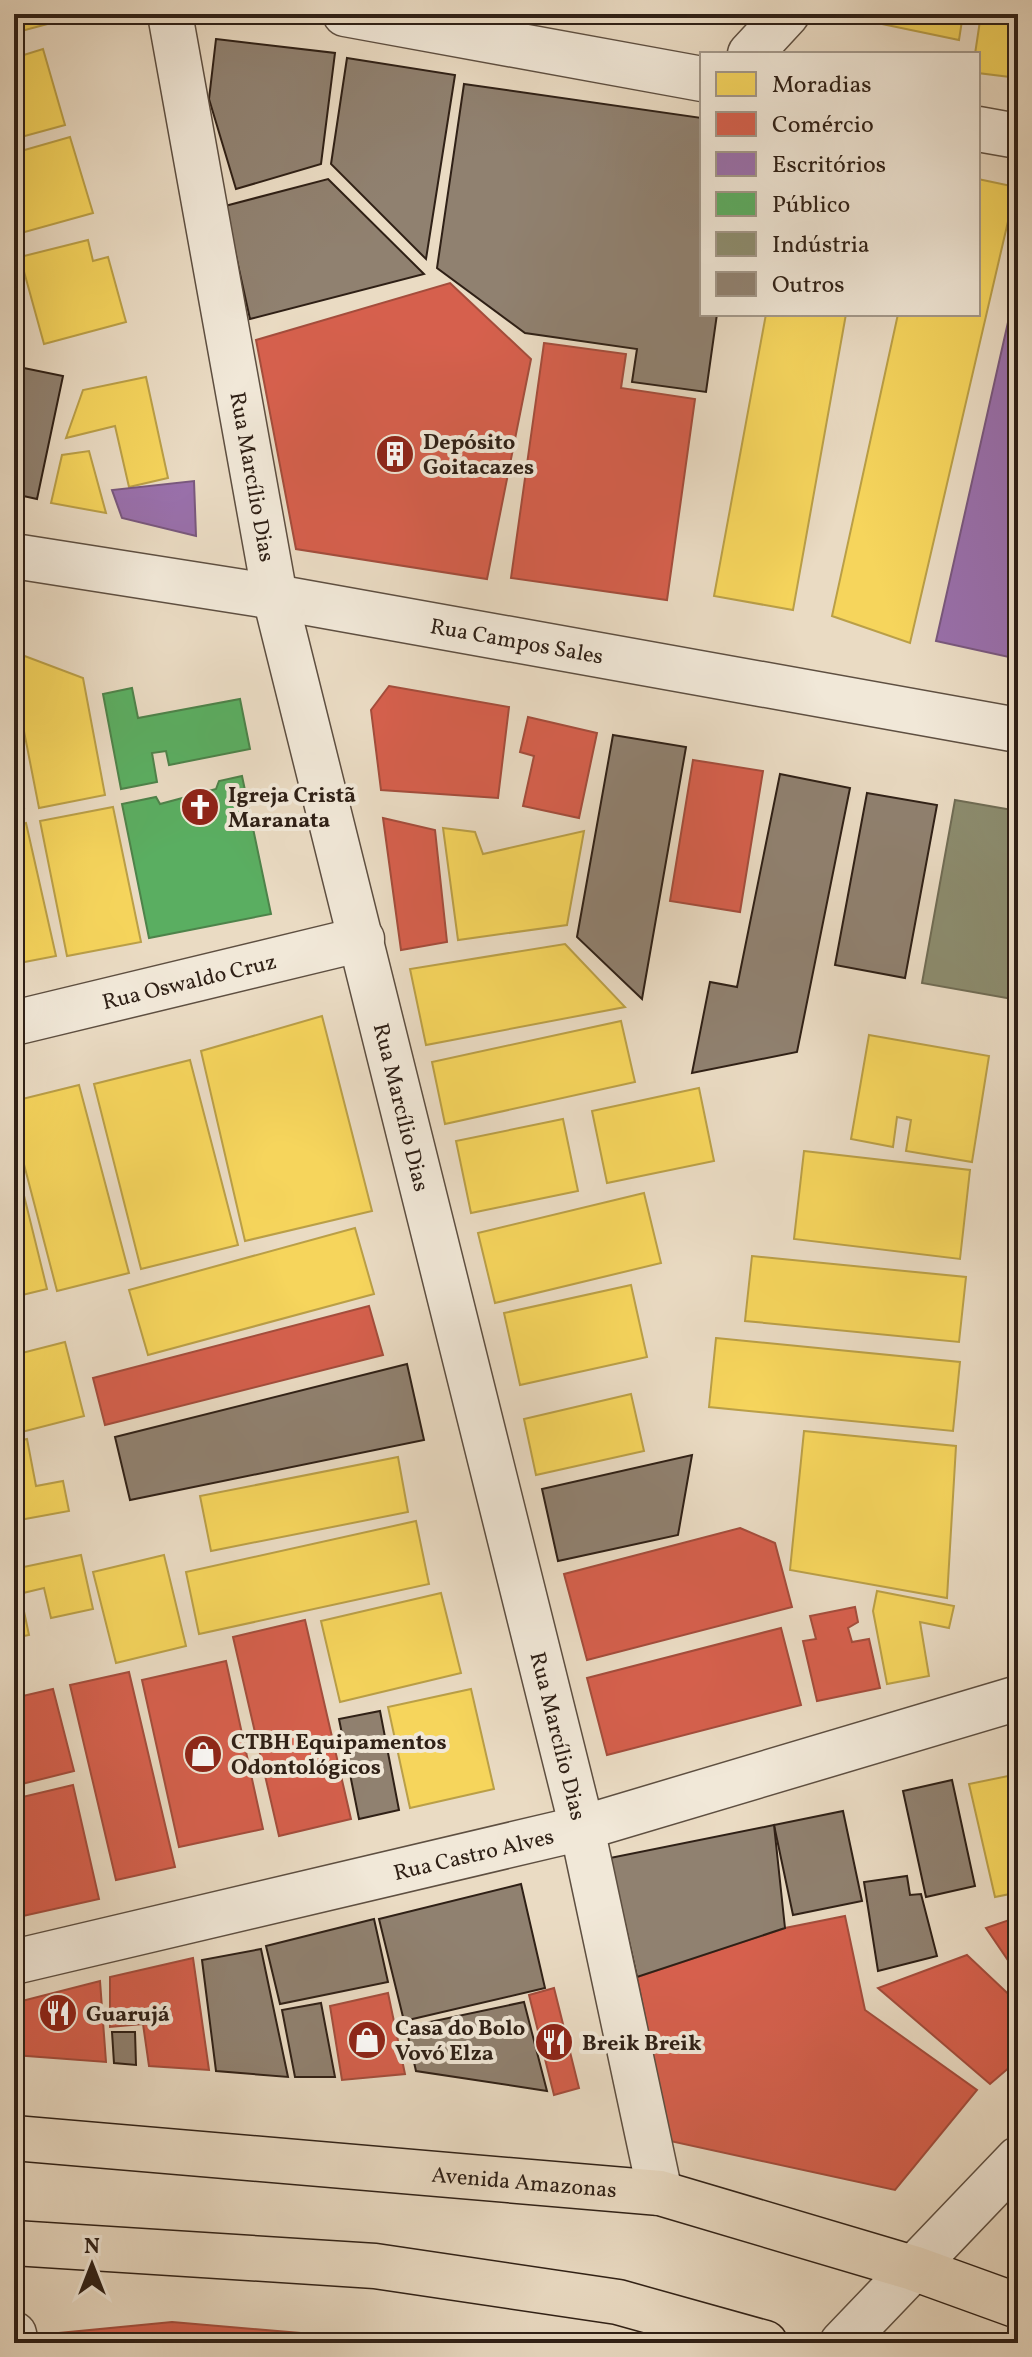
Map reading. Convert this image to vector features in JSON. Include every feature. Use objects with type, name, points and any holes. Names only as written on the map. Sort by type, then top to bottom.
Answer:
[{"type":"main road","name":"Avenida Amazonas","points":[[14,2138],[660,2193],[913,2268],[1018,2306]]},
{"type":"main road","points":[[14,2243],[375,2266],[618,2302],[697,2333],[765,2343]]},
{"type":"street","name":"Rua Marcílio Dias","points":[[170,14],[275,597],[582,1828],[660,2193]]},
{"type":"street","points":[[345,14],[700,79]]},
{"type":"street","points":[[752,52],[787,14]]},
{"type":"street","points":[[980,129],[1018,136]]},
{"type":"street","name":"Rua Campos Sales","points":[[14,556],[275,597],[1018,730]]},
{"type":"street","name":"Rua Oswaldo Cruz","points":[[14,1023],[362,939]]},
{"type":"street","name":"Rua Castro Alves","points":[[14,1962],[582,1828],[1018,1698]]},
{"type":"street","points":[[842,2343],[1018,2159]]},
{"type":"street","points":[[14,2334],[16,2343]]},
{"type":"building: Moradias","points":[[14,14],[53,14],[55,22],[14,33]]},
{"type":"building: Moradias","points":[[834,14],[963,14],[959,40]]},
{"type":"building: Moradias","points":[[981,14],[1018,14],[1018,78],[980,73],[980,52],[975,52]]},
{"type":"building: Moradias","points":[[43,49],[65,125],[14,139],[14,58]]},
{"type":"building: Moradias","points":[[70,137],[93,213],[14,235],[14,153]]},
{"type":"building: Moradias","points":[[980,179],[1016,187],[910,643],[832,616],[898,316],[980,316]]},
{"type":"building: Moradias","points":[[88,240],[93,261],[108,257],[126,322],[44,344],[20,257]]},
{"type":"building: Moradias","points":[[766,316],[846,316],[793,610],[714,596]]},
{"type":"building: Moradias","points":[[146,377],[168,478],[129,487],[115,426],[66,438],[83,390]]},
{"type":"building: Moradias","points":[[89,451],[106,513],[51,503],[62,455]]},
{"type":"building: Moradias","points":[[14,652],[83,678],[105,795],[39,808],[14,680]]},
{"type":"building: Moradias","points":[[113,807],[141,942],[67,956],[40,821]]},
{"type":"building: Moradias","points":[[26,823],[56,956],[14,964],[14,826]]},
{"type":"building: Moradias","points":[[443,828],[475,832],[483,854],[584,831],[567,925],[458,940]]},
{"type":"building: Moradias","points":[[565,944],[625,1007],[426,1045],[410,969]]},
{"type":"building: Moradias","points":[[322,1016],[372,1211],[245,1241],[201,1051]]},
{"type":"building: Moradias","points":[[621,1021],[635,1082],[445,1124],[432,1062]]},
{"type":"building: Moradias","points":[[869,1035],[989,1056],[972,1162],[906,1151],[911,1120],[897,1117],[893,1147],[851,1139]]},
{"type":"building: Moradias","points":[[190,1060],[238,1245],[141,1269],[94,1084]]},
{"type":"building: Moradias","points":[[79,1085],[129,1273],[57,1291],[14,1126],[14,1101]]},
{"type":"building: Moradias","points":[[699,1088],[714,1161],[607,1183],[592,1111]]},
{"type":"building: Moradias","points":[[563,1119],[578,1191],[471,1213],[456,1141]]},
{"type":"building: Moradias","points":[[804,1151],[970,1170],[960,1259],[794,1239]]},
{"type":"building: Moradias","points":[[14,1155],[47,1289],[14,1297]]},
{"type":"building: Moradias","points":[[644,1193],[661,1263],[495,1303],[478,1233]]},
{"type":"building: Moradias","points":[[355,1228],[374,1294],[148,1355],[129,1290]]},
{"type":"building: Moradias","points":[[752,1256],[966,1277],[959,1342],[745,1321]]},
{"type":"building: Moradias","points":[[631,1285],[647,1357],[520,1385],[504,1313]]},
{"type":"building: Moradias","points":[[716,1338],[960,1362],[953,1431],[709,1407]]},
{"type":"building: Moradias","points":[[65,1342],[84,1416],[14,1434],[14,1355]]},
{"type":"building: Moradias","points":[[631,1394],[644,1451],[536,1475],[524,1419]]},
{"type":"building: Moradias","points":[[804,1431],[956,1446],[947,1598],[790,1570]]},
{"type":"building: Moradias","points":[[27,1439],[36,1486],[63,1481],[69,1511],[14,1521],[14,1442]]},
{"type":"building: Moradias","points":[[398,1457],[408,1512],[211,1551],[200,1496]]},
{"type":"building: Moradias","points":[[416,1521],[429,1584],[199,1634],[186,1572]]},
{"type":"building: Moradias","points":[[81,1555],[93,1609],[51,1618],[44,1588],[19,1594],[14,1569]]},
{"type":"building: Moradias","points":[[164,1555],[186,1646],[116,1663],[93,1572]]},
{"type":"building: Moradias","points":[[877,1591],[954,1606],[949,1628],[920,1622],[929,1676],[887,1684],[873,1611]]},
{"type":"building: Moradias","points":[[441,1593],[461,1673],[340,1702],[321,1621]]},
{"type":"building: Moradias","points":[[22,1602],[29,1635],[14,1638],[14,1604]]},
{"type":"building: Moradias","points":[[14,1654],[20,1687],[14,1688]]},
{"type":"building: Moradias","points":[[471,1689],[494,1789],[410,1808],[388,1707]]},
{"type":"building: Moradias","points":[[1018,1774],[1018,1909],[1014,1910],[1010,1894],[995,1897],[969,1784]]},
{"type":"building: Comércio","name":"Depósito Goitacazes","points":[[450,283],[531,359],[487,579],[296,549],[256,340]]},
{"type":"building: Comércio","points":[[544,343],[626,354],[621,388],[695,399],[667,600],[511,578]]},
{"type":"building: Comércio","points":[[389,686],[509,707],[498,798],[381,790],[371,710]]},
{"type":"building: Comércio","points":[[528,717],[597,733],[579,818],[523,806],[534,756],[520,752]]},
{"type":"building: Comércio","points":[[693,760],[763,771],[740,912],[670,901]]},
{"type":"building: Comércio","points":[[14,764],[24,808],[14,811]]},
{"type":"building: Comércio","points":[[383,818],[435,830],[447,942],[401,950]]},
{"type":"building: Comércio","points":[[369,1306],[383,1355],[105,1425],[93,1378]]},
{"type":"building: Comércio","points":[[740,1528],[775,1543],[792,1607],[587,1660],[564,1574]]},
{"type":"building: Comércio","points":[[855,1607],[858,1622],[848,1628],[852,1642],[869,1639],[880,1688],[817,1701],[803,1641],[816,1639],[810,1616]]},
{"type":"building: Comércio","points":[[305,1620],[351,1819],[279,1836],[233,1637]]},
{"type":"building: Comércio","points":[[781,1628],[801,1705],[607,1755],[587,1678]]},
{"type":"building: Comércio","name":"CTBH Equipamentos Odontológicos","points":[[226,1661],[263,1829],[179,1847],[142,1680]]},
{"type":"building: Comércio","points":[[129,1672],[175,1867],[116,1880],[70,1685]]},
{"type":"building: Comércio","points":[[53,1689],[74,1771],[14,1786],[14,1698]]},
{"type":"building: Comércio","points":[[73,1785],[99,1899],[14,1918],[14,1799]]},
{"type":"building: Comércio","points":[[845,1916],[865,2010],[977,2090],[895,2190],[670,2141],[637,1977],[785,1928]]},
{"type":"building: Comércio","points":[[1018,1917],[1018,1975],[986,1928]]},
{"type":"building: Comércio","points":[[967,1955],[1018,2003],[1018,2060],[990,2084],[878,1988]]},
{"type":"building: Comércio","points":[[193,1958],[209,2070],[149,2066],[143,2024],[110,2027],[110,1977]]},
{"type":"building: Comércio","name":"Guarujá","points":[[100,1981],[106,2062],[14,2055],[14,2003]]},
{"type":"building: Comércio","name":"Breik Breik","points":[[554,1988],[579,2088],[554,2095],[529,1995]]},
{"type":"building: Comércio","name":"Casa do Bolo Vovó Elza","points":[[388,1993],[405,2074],[342,2080],[330,2006]]},
{"type":"building: Comércio","points":[[172,2322],[335,2336],[334,2343],[41,2343],[39,2335]]},
{"type":"building: Comércio","points":[[353,2335],[402,2343],[356,2343]]},
{"type":"building: Escritórios","points":[[1018,278],[1018,659],[936,641]]},
{"type":"building: Escritórios","points":[[194,481],[196,536],[122,518],[112,490]]},
{"type":"building: Público","points":[[132,688],[138,718],[240,699],[250,749],[169,765],[166,751],[152,753],[157,782],[121,789],[103,694]]},
{"type":"building: Público","points":[[242,776],[271,914],[149,938],[122,804],[156,797],[160,804],[216,789],[219,781]]},
{"type":"building: Indústria","points":[[955,800],[1018,811],[1018,1000],[922,983]]},
{"type":"building: Outros","points":[[216,39],[335,53],[321,164],[236,189],[209,99]]},
{"type":"building: Outros","points":[[347,58],[455,75],[426,259],[331,164]]},
{"type":"building: Outros","points":[[464,84],[700,118],[700,316],[717,316],[706,392],[632,382],[637,349],[525,333],[437,268]]},
{"type":"building: Outros","points":[[328,179],[424,274],[250,319],[225,206]]},
{"type":"building: Outros","points":[[14,366],[63,376],[37,499],[14,494]]},
{"type":"building: Outros","points":[[613,735],[686,747],[642,999],[577,937]]},
{"type":"building: Outros","points":[[780,774],[850,788],[797,1052],[692,1073],[710,982],[737,987]]},
{"type":"building: Outros","points":[[867,793],[937,805],[905,978],[835,965]]},
{"type":"building: Outros","points":[[407,1364],[424,1440],[130,1500],[115,1437]]},
{"type":"building: Outros","points":[[692,1455],[678,1535],[558,1561],[542,1489]]},
{"type":"building: Outros","points":[[380,1711],[399,1810],[359,1819],[339,1719]]},
{"type":"building: Outros","points":[[952,1780],[975,1886],[926,1897],[903,1791]]},
{"type":"building: Outros","points":[[843,1811],[862,1901],[793,1915],[774,1825]]},
{"type":"building: Outros","points":[[774,1825],[785,1928],[637,1977],[610,1858]]},
{"type":"building: Outros","points":[[907,1876],[910,1895],[921,1894],[937,1956],[878,1971],[864,1882]]},
{"type":"building: Outros","points":[[521,1884],[545,1988],[404,2021],[379,1919]]},
{"type":"building: Outros","points":[[374,1919],[388,1982],[280,2004],[266,1946]]},
{"type":"building: Outros","points":[[261,1949],[288,2077],[216,2071],[202,1960]]},
{"type":"building: Outros","points":[[524,2002],[547,2091],[416,2071],[406,2027]]},
{"type":"building: Outros","points":[[321,2003],[335,2077],[295,2077],[282,2010]]},
{"type":"building: Outros","points":[[112,2032],[135,2032],[136,2065],[114,2063]]},
{"type":"place","name":"Depósito Goitacazes","points":[[395,454]]},
{"type":"place","name":"Igreja Cristã Maranata","points":[[200,807]]},
{"type":"place","name":"CTBH Equipamentos Odontológicos","points":[[203,1754]]},
{"type":"place","name":"Guarujá","points":[[58,2013]]},
{"type":"place","name":"Casa do Bolo Vovó Elza","points":[[367,2040]]},
{"type":"place","name":"Breik Breik","points":[[554,2042]]}]
